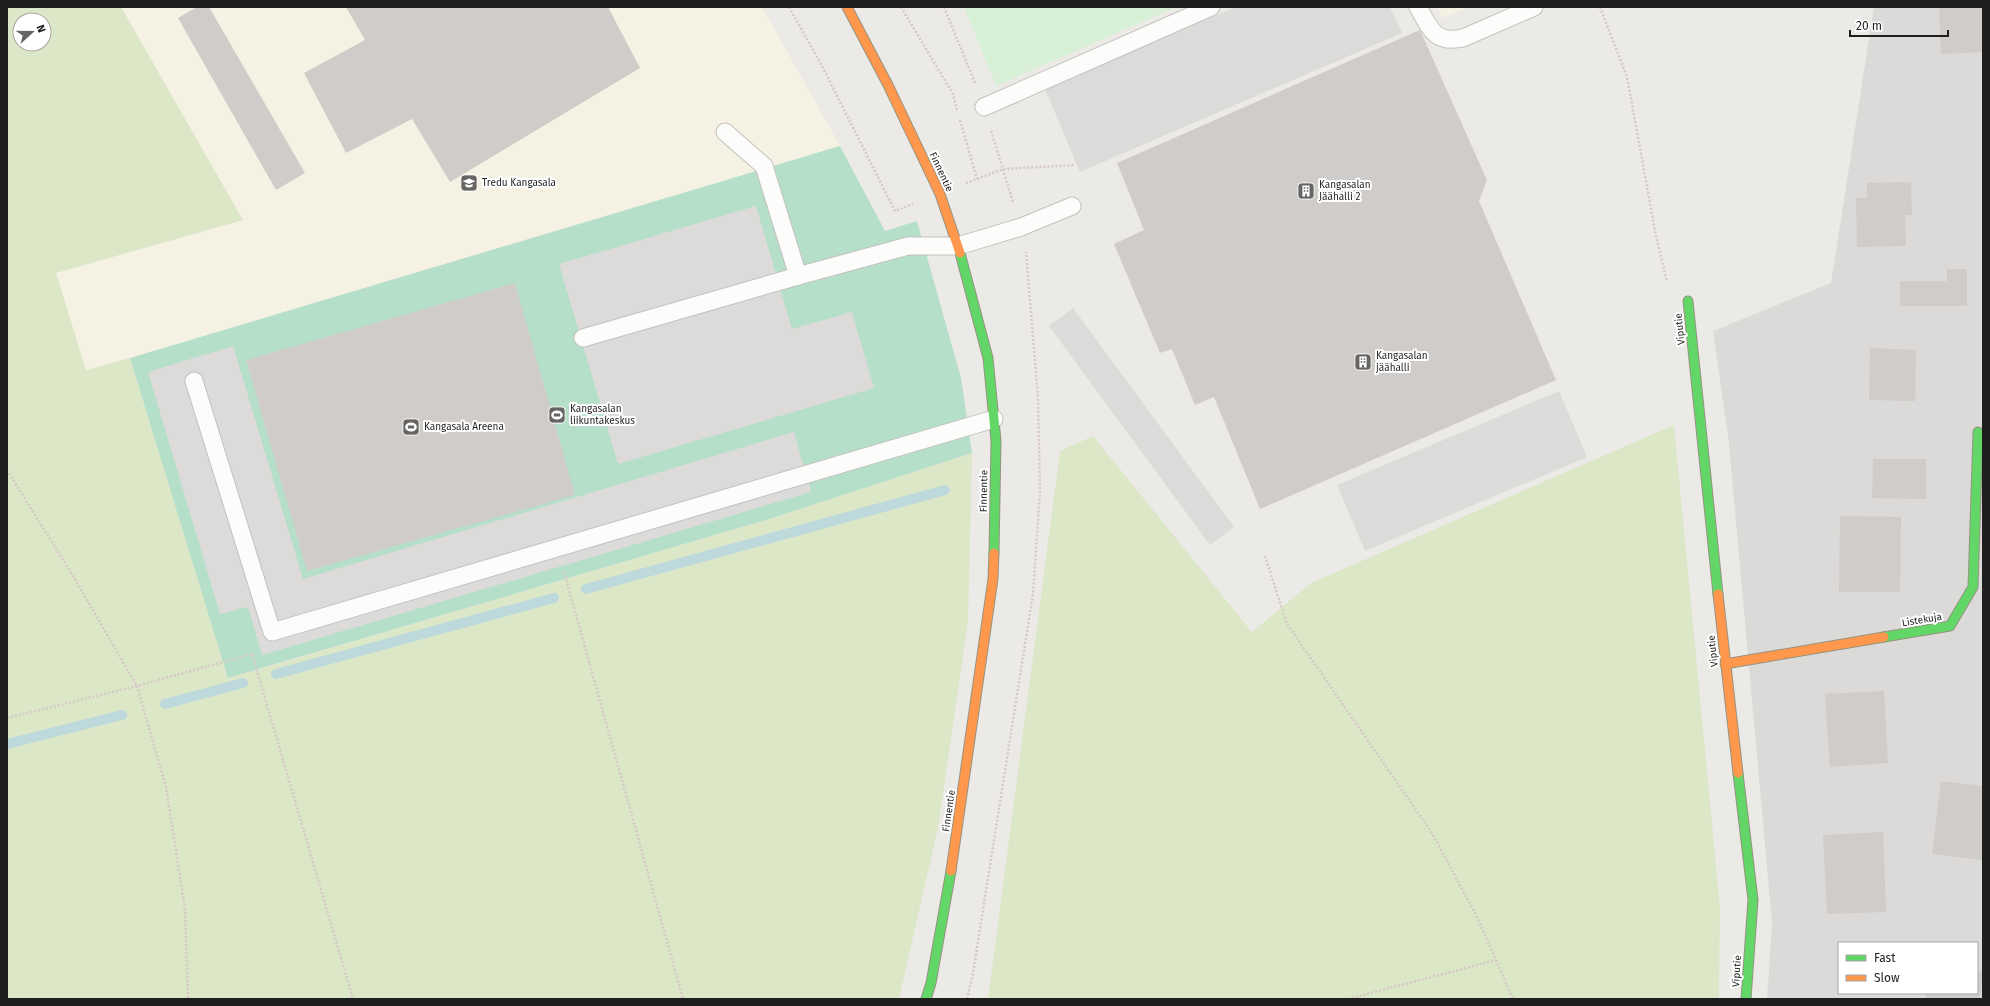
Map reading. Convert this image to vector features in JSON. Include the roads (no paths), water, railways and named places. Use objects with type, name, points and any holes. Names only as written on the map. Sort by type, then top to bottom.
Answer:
[{"type":"street","name":"Finnentie","points":[[847,7],[888,86],[940,194],[958,246],[988,358],[996,440],[993,579],[958,832],[931,983],[926,999]]},
{"type":"street","name":"Viputie","points":[[1688,301],[1725,664],[1753,900],[1746,999]]},
{"type":"street","name":"Listekuja","points":[[1725,664],[1950,626],[1972,587],[1978,432]]},
{"type":"lane","points":[[984,107],[1211,7]]},
{"type":"lane","points":[[1418,7],[1433,33],[1451,41],[1463,38],[1534,7]]},
{"type":"lane","points":[[725,132],[764,166],[798,276]]},
{"type":"lane","points":[[583,338],[908,246],[958,246],[1022,227],[1072,206]]},
{"type":"lane","points":[[194,381],[272,632],[994,419]]},
{"type":"waterway","points":[[586,589],[945,490]]},
{"type":"waterway","points":[[276,674],[554,598]]},
{"type":"waterway","points":[[165,704],[243,683]]},
{"type":"waterway","points":[[7,744],[122,715]]},
{"type":"place","name":"Tredu Kangasala","points":[[469,183]]},
{"type":"place","name":"Kangasalan Jäähalli 2","points":[[1306,191]]},
{"type":"place","name":"Kangasalan jäähalli","points":[[1363,362]]},
{"type":"place","name":"Kangasalan liikuntakeskus","points":[[557,415]]},
{"type":"place","name":"Kangasala Areena","points":[[411,427]]}]
